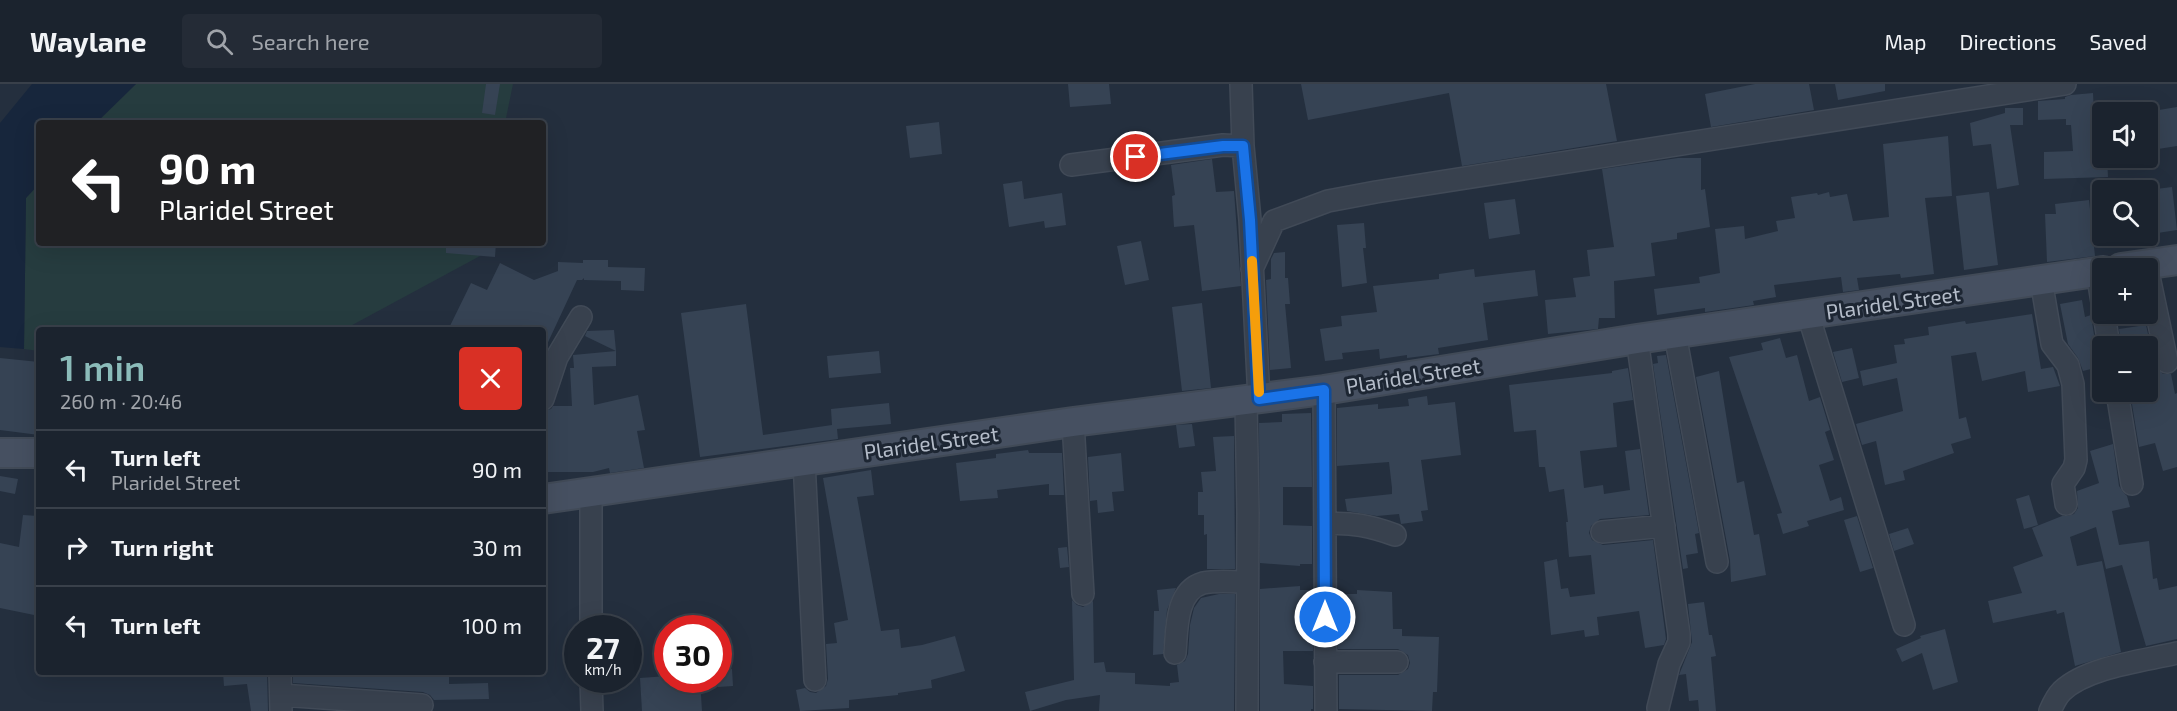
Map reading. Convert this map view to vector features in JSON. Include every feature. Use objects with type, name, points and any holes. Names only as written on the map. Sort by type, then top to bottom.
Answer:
[{"type":"street","points":[[1241,84],[1252,269],[1246,711]]},
{"type":"street","points":[[1252,269],[1274,221],[1328,201],[2065,84]]},
{"type":"street","points":[[1071,165],[1223,146],[1243,146]]},
{"type":"street","points":[[1246,178],[1274,221]]},
{"type":"street","name":"Plaridel Street","points":[[2158,264],[2177,260]]},
{"type":"street","name":"Plaridel Street","points":[[546,499],[1073,422],[1324,390],[1636,339],[2092,274]]},
{"type":"street","points":[[2041,280],[2052,344],[2068,365],[2073,384],[2076,460],[2074,468],[2063,484],[2066,504]]},
{"type":"street","points":[[1808,314],[1904,625]]},
{"type":"street","points":[[546,390],[557,357],[581,317]]},
{"type":"street","points":[[2150,324],[2167,362]]},
{"type":"street","points":[[1675,334],[1717,562]]},
{"type":"street","points":[[1636,339],[1679,642],[1669,664],[1658,708]]},
{"type":"street","points":[[1324,390],[1326,711]]},
{"type":"street","points":[[2119,402],[2133,484]]},
{"type":"street","points":[[1073,422],[1083,594]]},
{"type":"street","points":[[0,453],[36,453]]},
{"type":"street","points":[[804,461],[815,680]]},
{"type":"street","points":[[591,492],[591,615]]},
{"type":"street","points":[[1325,524],[1345,522],[1365,524],[1395,535]]},
{"type":"street","points":[[1602,532],[1664,526]]},
{"type":"street","points":[[1175,654],[1178,618],[1190,591],[1201,584],[1246,582]]},
{"type":"street","points":[[2050,711],[2056,698],[2064,689],[2094,673],[2177,653]]},
{"type":"street","points":[[1325,662],[1397,662]]},
{"type":"street","points":[[280,675],[281,703],[422,705]]},
{"type":"street","points":[[591,693],[592,711]]},
{"type":"green space","points":[[136,84],[513,84],[506,120],[99,120]]},
{"type":"green space","points":[[36,187],[36,246],[482,246],[480,256],[349,327],[36,327],[36,351],[24,349],[26,198]]},
{"type":"water","points":[[32,84],[136,84],[99,120],[36,120],[36,187],[26,198],[24,349],[0,347],[0,123]]},
{"type":"building","points":[[486,84],[500,84],[495,115],[482,113]]},
{"type":"building","points":[[1068,84],[1109,84],[1111,104],[1070,107]]},
{"type":"building","points":[[1301,84],[1606,84],[1617,141],[1462,166],[1449,93],[1308,120]]},
{"type":"building","points":[[1755,84],[1809,84],[1814,110],[1711,127],[1705,94]]},
{"type":"building","points":[[1835,84],[1885,84],[1885,91],[1838,100]]},
{"type":"building","points":[[2093,93],[2092,168],[2108,168],[2108,177],[2044,179],[2044,152],[2073,151],[2071,125],[2066,125],[2066,119],[2038,120],[2038,101],[2065,99],[2071,95]]},
{"type":"building","points":[[2177,107],[2177,146],[2158,149],[2158,110]]},
{"type":"building","points":[[2005,108],[2023,108],[2023,125],[2010,125],[2019,185],[1997,189],[1991,144],[1973,146],[1970,123],[2005,113]]},
{"type":"building","points":[[939,122],[942,154],[910,158],[906,126]]},
{"type":"building","points":[[1948,136],[1952,196],[1925,198],[1934,274],[1901,278],[1900,274],[1857,278],[1859,290],[1843,292],[1841,277],[1774,285],[1776,297],[1753,301],[1754,305],[1705,312],[1705,308],[1657,315],[1654,289],[1700,283],[1699,277],[1720,273],[1715,229],[1744,226],[1745,239],[1778,231],[1776,221],[1795,218],[1791,197],[1829,192],[1830,197],[1847,194],[1853,221],[1889,217],[1883,144]]},
{"type":"building","points":[[1678,158],[1701,158],[1701,190],[1705,189],[1710,227],[1677,233],[1677,239],[1651,243],[1655,276],[1614,281],[1615,318],[1599,318],[1598,329],[1548,334],[1545,300],[1576,297],[1573,278],[1590,276],[1587,250],[1614,247],[1602,169]]},
{"type":"building","points":[[1212,159],[1216,192],[1234,191],[1241,286],[1202,291],[1194,225],[1174,227],[1172,196],[1175,195],[1171,165]]},
{"type":"building","points":[[1022,181],[1024,199],[1062,193],[1066,225],[1045,228],[1044,221],[1009,227],[1003,184]]},
{"type":"building","points":[[2172,187],[2177,230],[2158,233],[2158,189]]},
{"type":"building","points":[[1989,192],[1998,265],[1964,270],[1956,196]]},
{"type":"building","points":[[1515,199],[1520,234],[1489,239],[1484,203]]},
{"type":"building","points":[[2089,200],[2092,246],[2094,246],[2095,256],[2047,262],[2045,214],[2056,214],[2055,204]]},
{"type":"building","points":[[1364,223],[1366,248],[1363,248],[1367,283],[1342,287],[1337,225]]},
{"type":"building","points":[[1141,241],[1149,280],[1125,285],[1117,246]]},
{"type":"building","points":[[446,246],[496,246],[495,257],[446,253]]},
{"type":"building","points":[[1285,252],[1285,278],[1288,278],[1290,304],[1285,304],[1291,368],[1270,370],[1266,280],[1271,279],[1271,259],[1274,253]]},
{"type":"building","points":[[583,260],[608,260],[608,267],[645,268],[644,291],[621,290],[621,281],[584,280],[584,278],[577,280],[546,347],[546,327],[449,327],[471,283],[487,290],[500,263],[534,280],[558,271],[558,262],[583,263]]},
{"type":"building","points":[[1474,269],[1475,277],[1535,270],[1538,296],[1483,303],[1488,340],[1438,348],[1439,354],[1380,359],[1379,349],[1342,353],[1343,359],[1325,361],[1320,329],[1342,326],[1341,316],[1377,312],[1373,286],[1439,279],[1439,274]]},
{"type":"building","points":[[2082,300],[2085,317],[2091,315],[2094,336],[2092,336],[2092,369],[2083,371],[2078,358],[2068,344],[2060,304]]},
{"type":"building","points":[[1202,303],[1211,388],[1182,391],[1172,307]]},
{"type":"building","points":[[746,304],[763,435],[832,425],[831,409],[889,403],[891,424],[837,429],[838,439],[700,457],[681,313]]},
{"type":"building","points":[[2032,314],[2041,369],[2053,367],[2060,386],[2028,392],[2025,371],[1982,381],[1976,352],[1951,356],[1959,419],[1966,417],[1971,438],[1951,444],[1954,453],[1903,471],[1905,480],[1885,485],[1876,441],[1862,445],[1856,424],[1903,411],[1897,378],[1863,386],[1860,371],[1897,363],[1894,345],[1905,344],[1904,339],[1929,335],[1928,327]]},
{"type":"building","points":[[2146,325],[2148,336],[2120,336],[2119,329]]},
{"type":"building","points":[[614,330],[616,351],[585,336],[587,331]]},
{"type":"building","points":[[1780,338],[1786,358],[1797,355],[1809,401],[1820,397],[1830,430],[1825,432],[1834,460],[1819,465],[1830,501],[1841,497],[1844,510],[1807,521],[1809,526],[1783,534],[1777,514],[1782,513],[1729,357],[1763,350],[1761,343]]},
{"type":"building","points":[[1852,348],[1859,378],[1842,382],[1833,352]]},
{"type":"building","points":[[616,351],[616,366],[592,367],[594,405],[638,395],[645,430],[637,431],[644,468],[610,473],[609,468],[593,472],[546,472],[546,410],[553,406],[572,406],[570,368],[574,368],[573,355]]},
{"type":"building","points":[[879,351],[881,373],[829,378],[827,356]]},
{"type":"building","points":[[1666,355],[1699,533],[1695,534],[1698,553],[1686,555],[1688,568],[1683,569],[1653,364],[1658,363],[1657,356]]},
{"type":"building","points":[[0,358],[36,362],[36,435],[0,430]]},
{"type":"building","points":[[1628,368],[1633,400],[1613,403],[1617,447],[1580,451],[1584,488],[1603,485],[1604,494],[1630,490],[1625,451],[1640,449],[1649,515],[1600,519],[1591,526],[1589,533],[1592,540],[1603,545],[1653,540],[1666,639],[1664,645],[1645,648],[1639,611],[1597,617],[1599,635],[1585,637],[1584,630],[1551,635],[1544,562],[1557,559],[1561,589],[1568,588],[1570,597],[1595,594],[1591,555],[1569,557],[1564,489],[1549,492],[1545,467],[1539,467],[1536,430],[1514,432],[1509,385],[1612,373],[1612,371]]},
{"type":"building","points":[[2158,368],[2163,374],[2171,374],[2175,394],[2177,393],[2177,467],[2163,471],[2155,443],[2139,447],[2132,402],[2158,402]]},
{"type":"building","points":[[1719,371],[1737,483],[1744,481],[1754,535],[1759,534],[1766,575],[1731,582],[1730,560],[1696,377]]},
{"type":"building","points":[[1427,396],[1428,405],[1455,402],[1461,455],[1421,460],[1428,510],[1421,511],[1423,521],[1401,524],[1399,514],[1377,516],[1347,511],[1345,499],[1392,494],[1392,488],[1389,462],[1337,466],[1337,408],[1378,404],[1378,409],[1409,406],[1408,399]]},
{"type":"building","points":[[1311,413],[1312,487],[1283,487],[1283,525],[1312,526],[1312,564],[1300,564],[1300,566],[1260,563],[1259,423],[1282,422],[1282,414]]},
{"type":"building","points":[[1192,424],[1195,446],[1179,448],[1176,425]]},
{"type":"building","points":[[1234,436],[1235,569],[1207,569],[1207,534],[1204,535],[1204,515],[1198,515],[1198,492],[1203,492],[1201,472],[1216,471],[1213,437]]},
{"type":"building","points":[[2113,444],[2119,486],[2127,496],[2130,507],[2112,511],[2119,545],[2149,541],[2153,579],[2157,578],[2159,590],[2177,586],[2177,639],[2146,646],[2122,565],[2106,569],[2096,527],[2070,537],[2077,566],[2102,561],[2121,652],[2075,666],[2064,612],[2057,614],[2056,610],[1993,623],[1988,601],[2022,593],[2013,567],[2043,556],[2032,528],[2062,516],[2074,514],[2078,508],[2077,491],[2099,483],[2090,451]]},
{"type":"building","points":[[1028,450],[1029,453],[1062,453],[1064,495],[1049,495],[1049,484],[997,490],[998,498],[960,501],[956,463],[996,458],[996,454]]},
{"type":"building","points":[[1121,453],[1124,491],[1112,492],[1114,511],[1098,513],[1097,500],[1090,501],[1088,457]]},
{"type":"building","points":[[871,470],[874,495],[857,497],[881,631],[899,629],[901,648],[955,636],[965,671],[931,680],[932,688],[898,693],[898,695],[849,700],[849,708],[800,711],[796,690],[805,688],[816,693],[826,686],[828,679],[826,644],[837,643],[834,623],[848,620],[823,478]]},
{"type":"building","points":[[0,476],[18,479],[15,494],[0,491]]},
{"type":"building","points":[[2029,495],[2038,525],[2024,529],[2016,499]]},
{"type":"building","points":[[23,515],[36,516],[34,550],[36,550],[36,615],[0,608],[0,543],[19,547]]},
{"type":"building","points":[[1857,516],[1873,568],[1860,572],[1844,520]]},
{"type":"building","points":[[1908,528],[1914,544],[1894,551],[1889,534]]},
{"type":"building","points":[[1067,547],[1069,567],[1060,568],[1058,548]]},
{"type":"building","points":[[1300,586],[1300,590],[1312,590],[1313,651],[1283,651],[1284,684],[1313,686],[1313,709],[1311,711],[1260,711],[1260,589]]},
{"type":"building","points":[[1176,588],[1167,610],[1163,654],[1153,655],[1154,611],[1159,611],[1157,590]]},
{"type":"building","points":[[1357,590],[1392,592],[1393,629],[1402,629],[1402,636],[1439,637],[1437,692],[1433,692],[1432,711],[1339,709],[1339,675],[1398,675],[1408,669],[1410,663],[1408,655],[1398,649],[1338,649],[1338,621],[1347,621],[1345,594],[1357,594]]},
{"type":"building","points":[[1219,594],[1235,594],[1234,711],[1099,711],[1100,695],[1066,700],[1030,711],[1025,692],[1074,680],[1072,600],[1083,607],[1093,601],[1094,663],[1104,662],[1106,672],[1135,673],[1135,684],[1170,686],[1170,683],[1179,682],[1177,665],[1185,661],[1188,654],[1194,608],[1201,598]]},
{"type":"building","points":[[1704,602],[1709,635],[1712,635],[1716,656],[1711,657],[1716,711],[1699,711],[1698,700],[1689,701],[1686,674],[1679,675],[1692,642],[1688,604]]},
{"type":"building","points":[[1945,629],[1958,682],[1933,690],[1922,653],[1902,662],[1896,649],[1921,638],[1920,636]]},
{"type":"building","points":[[223,675],[267,675],[268,711],[251,711],[247,684],[224,686]]},
{"type":"building","points":[[293,675],[449,676],[449,684],[488,683],[489,699],[434,700],[423,692],[293,683]]},
{"type":"building","points":[[654,677],[654,693],[701,693],[702,711],[642,711],[642,678]]},
{"type":"slow traffic","points":[[1252,261],[1259,392]]},
{"type":"route","points":[[1136,157],[1223,146],[1243,146],[1250,220],[1259,399],[1324,390],[1325,617]]}]
